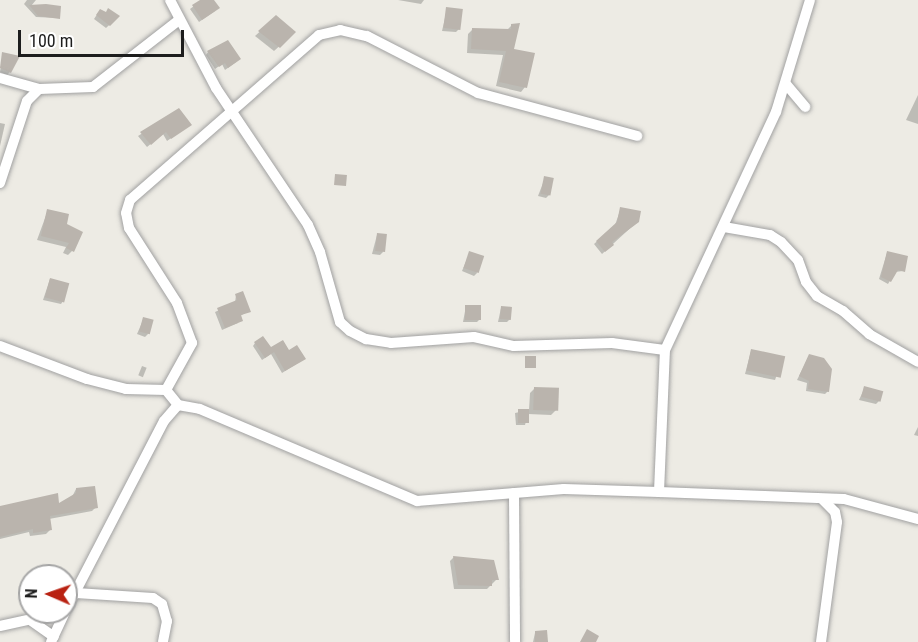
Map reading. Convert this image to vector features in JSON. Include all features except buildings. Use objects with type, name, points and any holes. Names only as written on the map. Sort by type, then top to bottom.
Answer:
[{"type":"street","points":[[170,0],[179,20],[232,112],[308,225],[320,252],[340,322],[350,331],[366,339],[391,343],[474,337],[514,346],[612,344],[665,350]]},
{"type":"street","points":[[659,492],[665,350],[724,228],[786,84],[810,0]]},
{"type":"street","points":[[0,78],[39,89],[93,87],[179,20]]},
{"type":"street","points":[[166,390],[192,343],[177,303],[129,228],[126,213],[129,200],[319,34],[340,30],[367,36],[478,93],[637,136]]},
{"type":"street","points":[[786,84],[805,107]]},
{"type":"street","points":[[0,183],[27,101],[39,89]]},
{"type":"street","points":[[724,228],[770,235],[781,242],[798,260],[806,282],[817,296],[843,311],[869,334],[918,363]]},
{"type":"street","points":[[0,346],[87,379],[126,389],[166,390],[178,405],[200,409],[417,501],[564,489],[659,492],[844,499],[918,519]]},
{"type":"street","points":[[78,589],[164,421],[178,405]]},
{"type":"street","points":[[514,493],[515,642]]},
{"type":"street","points":[[821,642],[837,522],[836,512],[822,499]]},
{"type":"street","points":[[78,593],[153,598],[162,604],[167,621],[163,642]]},
{"type":"street","points":[[0,626],[18,622]]},
{"type":"street","points":[[34,624],[52,640],[59,624]]}]
